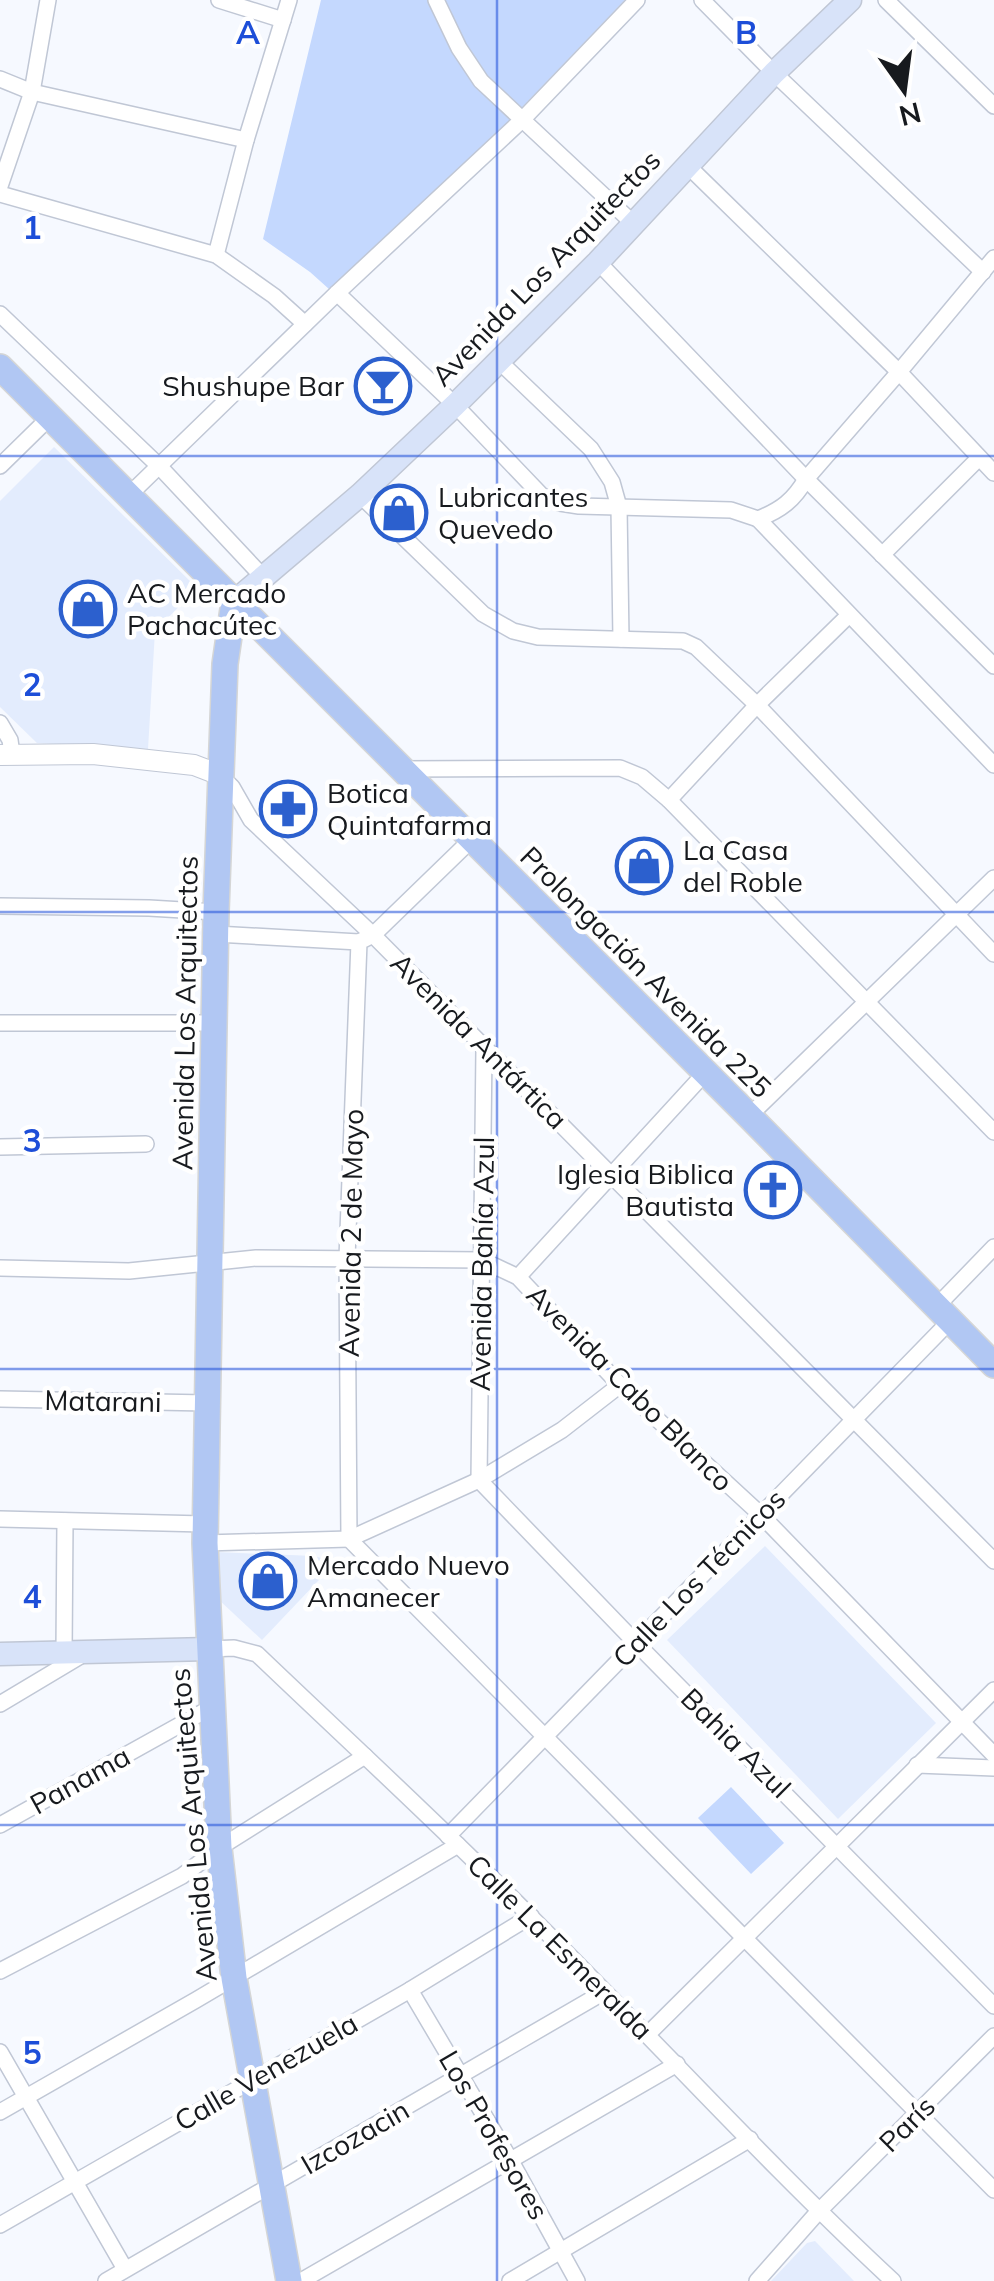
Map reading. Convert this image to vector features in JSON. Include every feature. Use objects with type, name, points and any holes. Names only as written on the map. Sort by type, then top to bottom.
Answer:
[{"type":"main road","name":"Avenida Los Arquitectos","points":[[289,2281],[234,1978],[220,1848],[208,1648],[205,1534],[216,923],[226,664],[234,602],[455,406],[850,0]]},
{"type":"main road","name":"Prolongación Avenida 225","points":[[0,367],[994,1365]]},
{"type":"main road","points":[[0,1654],[208,1648]]},
{"type":"street","points":[[0,186],[32,92],[48,0]]},
{"type":"street","points":[[219,0],[283,20]]},
{"type":"street","points":[[216,256],[289,0]]},
{"type":"street","points":[[436,0],[459,48],[481,81],[634,224]]},
{"type":"street","points":[[128,496],[337,292],[522,120],[637,0]]},
{"type":"street","points":[[702,0],[774,74],[983,272]]},
{"type":"street","points":[[886,0],[994,106]]},
{"type":"street","points":[[0,79],[32,92],[246,140]]},
{"type":"street","points":[[688,166],[900,372],[994,473]]},
{"type":"street","points":[[0,194],[216,256],[274,296],[305,324]]},
{"type":"street","points":[[758,519],[787,504],[798,492],[994,258]]},
{"type":"street","points":[[598,262],[994,666]]},
{"type":"street","points":[[337,292],[542,496],[579,506],[731,510],[758,519],[994,764]]},
{"type":"street","points":[[0,314],[158,466],[263,577]]},
{"type":"street","points":[[499,361],[591,448],[612,482],[619,507],[621,639]]},
{"type":"street","points":[[0,466],[50,417]]},
{"type":"street","points":[[882,555],[978,458]]},
{"type":"street","points":[[360,494],[483,614],[512,632],[538,637],[684,641],[696,647],[757,705],[994,954]]},
{"type":"street","points":[[669,800],[757,705],[850,616]]},
{"type":"street","points":[[0,723],[10,740],[6,754],[93,754],[194,765],[220,775]]},
{"type":"street","points":[[402,770],[620,768],[642,777],[994,1132]]},
{"type":"street","name":"Avenida Antártica","points":[[220,775],[251,820],[366,939],[612,1174],[994,1561]]},
{"type":"street","points":[[0,906],[149,908],[216,923],[366,939],[472,840]]},
{"type":"street","points":[[749,1116],[994,878]]},
{"type":"street","name":"Avenida 2 de Mayo","points":[[349,1539],[348,1258],[366,939]]},
{"type":"street","points":[[0,1022],[214,1023]]},
{"type":"street","name":"Avenida Bahía Azul","points":[[479,1480],[484,1048]]},
{"type":"street","points":[[0,1268],[129,1271],[210,1261],[482,1260],[518,1277],[705,1073]]},
{"type":"street","points":[[0,1147],[146,1144]]},
{"type":"street","name":"Calle Los Técnicos","points":[[0,2112],[234,1978],[453,1840],[545,1736],[854,1420],[943,1315],[994,1247]]},
{"type":"street","name":"Avenida Cabo Blanco","points":[[518,1277],[620,1385],[760,1515],[994,1756]]},
{"type":"street","points":[[0,1519],[205,1534],[349,1539],[479,1480],[562,1430],[620,1385]]},
{"type":"street","name":"Matarani","points":[[0,1399],[207,1403]]},
{"type":"street","name":"Bahia Azul","points":[[479,1480],[994,2006]]},
{"type":"street","points":[[0,1704],[75,1653],[65,1521]]},
{"type":"street","points":[[349,1539],[994,2190]]},
{"type":"street","name":"Calle La Esmeralda","points":[[208,1648],[234,1648],[257,1654],[530,1916],[818,2212],[892,2281]]},
{"type":"street","points":[[648,2034],[994,1690]]},
{"type":"street","name":"Panama","points":[[0,1824],[212,1707]]},
{"type":"street","points":[[0,1971],[182,1876],[365,1756]]},
{"type":"street","points":[[917,1765],[994,1768]]},
{"type":"street","name":"Calle Venezuela","points":[[0,2225],[410,1990],[530,1916]]},
{"type":"street","name":"Los Profesores","points":[[410,1990],[577,2281]]},
{"type":"street","name":"Izcozacin","points":[[106,2281],[604,1992]]},
{"type":"street","name":"París","points":[[757,2281],[818,2212],[994,2036]]},
{"type":"street","points":[[0,2052],[126,2270]]},
{"type":"street","points":[[301,2281],[677,2064]]},
{"type":"street","points":[[510,2281],[750,2139]]},
{"type":"shaded area","points":[[321,0],[625,0],[339,298],[263,239]]},
{"type":"shaded area","name":"AC Mercado Pachacútec","points":[[54,447],[197,588],[155,631],[148,749],[37,743],[0,707],[0,501]]},
{"type":"shaded area","points":[[765,1546],[936,1723],[838,1819],[667,1640]]},
{"type":"shaded area","name":"Mercado Nuevo Amanecer","points":[[216,1552],[314,1556],[336,1562],[262,1640],[218,1599]]},
{"type":"shaded area","points":[[731,1787],[784,1843],[751,1874],[698,1818]]},
{"type":"shaded area","points":[[815,2241],[854,2281],[771,2281],[807,2243]]},
{"type":"place","name":"Shushupe Bar","points":[[383,386]]},
{"type":"place","name":"Lubricantes Quevedo","points":[[399,513]]},
{"type":"place","name":"AC Mercado Pachacútec","points":[[88,609]]},
{"type":"place","name":"Botica Quintafarma","points":[[288,809]]},
{"type":"place","name":"La Casa del Roble","points":[[644,866]]},
{"type":"place","name":"Iglesia Biblica Bautista","points":[[773,1190]]},
{"type":"place","name":"Mercado Nuevo Amanecer","points":[[268,1581]]}]
